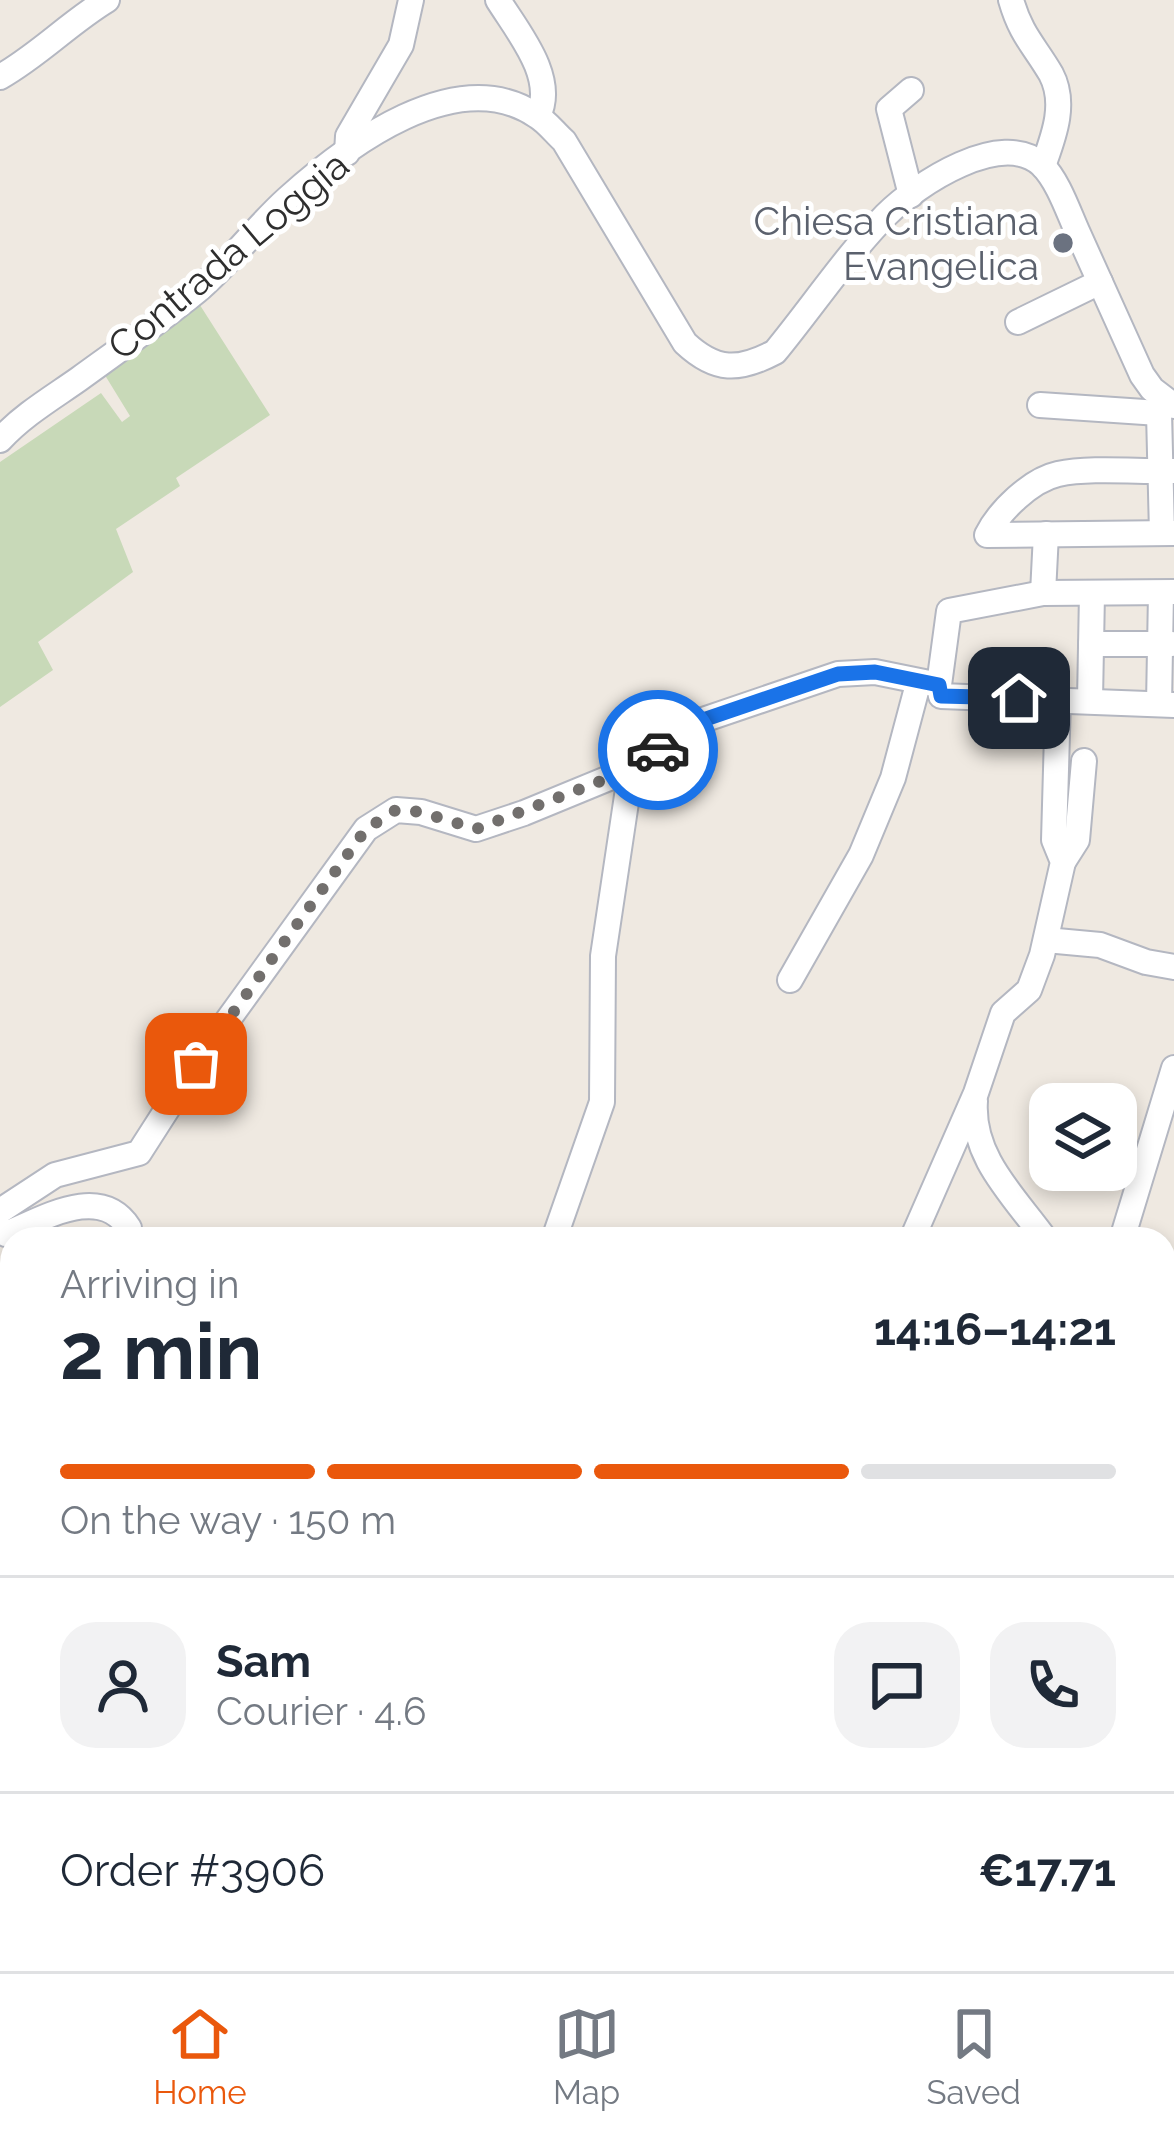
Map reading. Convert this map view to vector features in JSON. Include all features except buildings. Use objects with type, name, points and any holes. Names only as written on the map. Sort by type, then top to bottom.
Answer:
[{"type":"street","points":[[0,77],[107,0]]},
{"type":"street","points":[[347,153],[348,136],[401,45],[411,0]]},
{"type":"street","points":[[498,0],[531,52],[545,101],[538,116],[578,160],[685,343],[702,359],[721,367],[751,364],[776,352],[887,214],[948,171],[989,154],[1015,153],[1043,166],[1142,374],[1166,407],[1168,533],[987,535],[995,519],[1033,486],[1057,474],[1167,471]]},
{"type":"street","points":[[1011,0],[1025,40],[1056,90],[1056,130],[1043,166]]},
{"type":"street","points":[[910,89],[889,109],[911,195]]},
{"type":"street","name":"Contrada Loggia","points":[[0,440],[201,287],[285,201],[347,153],[424,108],[461,97],[491,98],[538,116]]},
{"type":"street","points":[[1018,322],[1100,282]]},
{"type":"street","points":[[1040,405],[1166,407]]},
{"type":"street","points":[[1043,593],[1046,534]]},
{"type":"street","points":[[0,1211],[55,1175],[139,1154],[196,1064],[366,829],[396,810],[421,812],[476,829],[632,769],[697,722],[838,674],[875,672],[928,684],[941,696],[1166,704],[1167,592],[1043,593],[949,611],[928,684],[861,855],[790,980]]},
{"type":"street","points":[[1090,700],[1091,593]]},
{"type":"street","points":[[1091,644],[1167,644]]},
{"type":"street","points":[[1058,699],[1054,840],[1064,862]]},
{"type":"street","points":[[917,1227],[976,1093],[1003,1013],[1029,990],[1064,862],[1077,840],[1084,761]]},
{"type":"street","points":[[558,1227],[602,1102],[603,956],[632,769]]},
{"type":"street","points":[[1046,940],[1100,945],[1174,968]]},
{"type":"street","points":[[1126,1227],[1174,1068]]},
{"type":"street","points":[[976,1093],[976,1139],[1036,1227]]},
{"type":"street","points":[[24,1227],[77,1206],[96,1206],[123,1219],[128,1227]]},
{"type":"green space","points":[[198,302],[270,415],[176,478],[180,486],[116,529],[133,572],[38,642],[53,670],[0,707],[0,462],[101,393],[122,422],[130,416],[103,372]]},
{"type":"way so far","points":[[196,1064],[366,829],[396,810],[421,812],[476,829],[632,769],[658,750]]},
{"type":"place","name":"Chiesa Cristiana Evangelica","points":[[1063,243]]},
{"type":"route","points":[[658,750],[697,722],[838,674],[875,672],[939,685],[941,696],[1019,698]]}]
